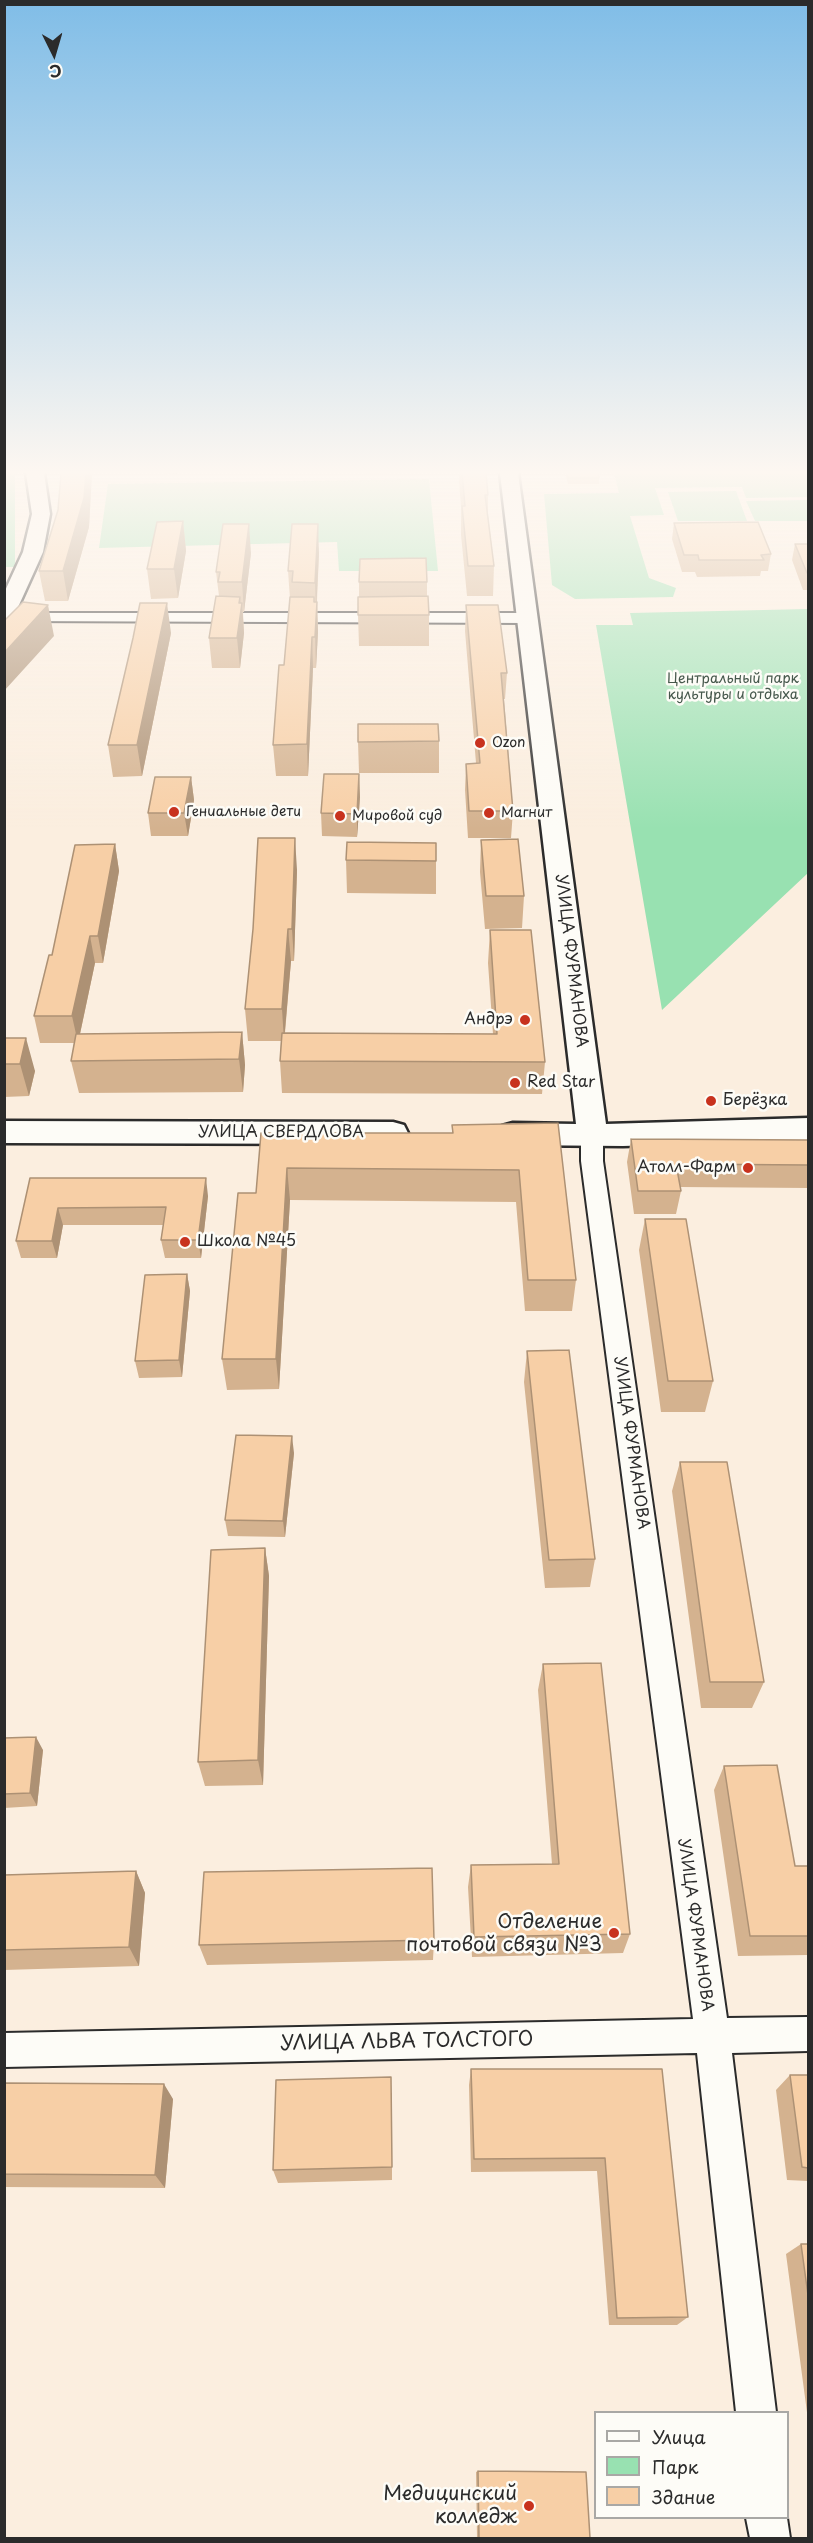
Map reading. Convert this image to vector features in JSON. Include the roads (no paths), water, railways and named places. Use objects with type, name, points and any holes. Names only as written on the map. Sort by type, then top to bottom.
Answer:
[{"type":"main road","points":[[4,617],[15,592]]},
{"type":"main road","name":"УЛИЦА ФУРМАНОВА","points":[[523,592],[592,1134]]},
{"type":"main road","points":[[489,1134],[808,1129]]},
{"type":"main road","name":"УЛИЦА СВЕРДЛОВА","points":[[4,1132],[418,1133]]},
{"type":"street","points":[[4,617],[334,620],[526,618]]},
{"type":"street","name":"УЛИЦА ФУРМАНОВА","points":[[592,1134],[592,1161],[710,2036],[719,2087],[756,2411]]},
{"type":"street","name":"УЛИЦА ЛЬВА ТОЛСТОГО","points":[[4,2050],[808,2034]]},
{"type":"street","points":[[767,2519],[770,2538]]},
{"type":"place","name":"Ozon","points":[[480,743]]},
{"type":"place","name":"Гениальные дети","points":[[174,812]]},
{"type":"place","name":"Магнит","points":[[489,813]]},
{"type":"place","name":"Мировой суд","points":[[340,816]]},
{"type":"place","name":"Андрэ","points":[[525,1020]]},
{"type":"place","name":"Red Star","points":[[515,1083]]},
{"type":"place","name":"Берёзка","points":[[711,1101]]},
{"type":"place","name":"Атолл-Фарм","points":[[748,1168]]},
{"type":"place","name":"Школа №45","points":[[185,1242]]},
{"type":"place","name":"Отделение почтовой связи №3","points":[[614,1933]]},
{"type":"place","name":"Медицинский колледж","points":[[529,2506]]},
{"type":"park label","name":"Центральный парк культуры и отдыха","points":[[733,688]]}]
